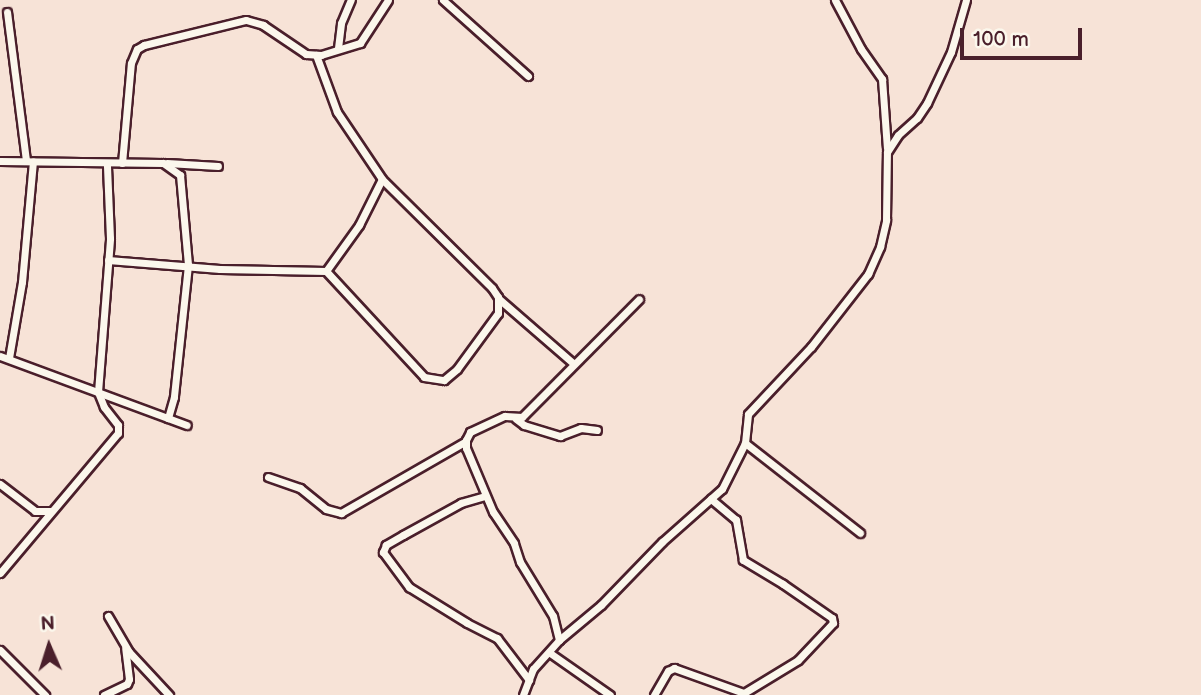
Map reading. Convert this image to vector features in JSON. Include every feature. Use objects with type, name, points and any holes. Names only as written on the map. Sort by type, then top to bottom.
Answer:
[{"type":"street","points":[[338,48],[341,23],[351,0]]},
{"type":"street","points":[[122,163],[131,63],[137,50],[144,45],[246,20],[263,25],[306,54],[316,55],[362,40],[388,0]]},
{"type":"street","points":[[443,0],[528,76]]},
{"type":"street","points":[[523,695],[528,680],[540,661],[559,640],[601,605],[662,542],[711,499],[727,481],[745,443],[745,423],[757,402],[811,347],[855,294],[875,260],[886,220],[887,152],[881,79],[835,0]]},
{"type":"street","points":[[887,152],[898,135],[917,118],[932,92],[951,52],[966,0]]},
{"type":"street","points":[[7,12],[29,161],[22,282],[9,358]]},
{"type":"street","points":[[316,55],[337,112],[382,179],[492,288],[498,299],[573,364]]},
{"type":"street","points":[[0,161],[218,166]]},
{"type":"street","points":[[163,163],[177,170],[183,181],[188,265],[174,397],[168,418]]},
{"type":"street","points":[[0,573],[118,433],[118,425],[104,407],[98,392],[108,260],[107,165]]},
{"type":"street","points":[[326,271],[359,225],[382,179]]},
{"type":"street","points":[[108,260],[326,271],[424,377],[437,381],[444,380],[457,369],[482,338],[498,313],[498,299]]},
{"type":"street","points":[[516,419],[522,417],[639,299]]},
{"type":"street","points":[[0,355],[187,425]]},
{"type":"street","points":[[268,477],[300,488],[333,513],[347,512],[466,441],[470,432],[505,416],[559,436],[574,434],[581,428],[597,430]]},
{"type":"street","points":[[466,441],[485,496],[553,615],[559,640]]},
{"type":"street","points":[[745,443],[860,533]]},
{"type":"street","points":[[0,484],[34,511],[50,511]]},
{"type":"street","points":[[485,496],[461,503],[386,545],[383,552],[409,587],[467,623],[498,638],[528,680]]},
{"type":"street","points":[[654,695],[668,671],[674,668],[744,693],[797,660],[833,623],[832,618],[743,560],[736,520],[711,499]]},
{"type":"street","points":[[108,616],[142,668],[169,695]]},
{"type":"street","points":[[104,695],[127,684],[129,679],[124,644]]},
{"type":"street","points":[[0,650],[45,695]]},
{"type":"street","points":[[550,653],[610,695]]}]
